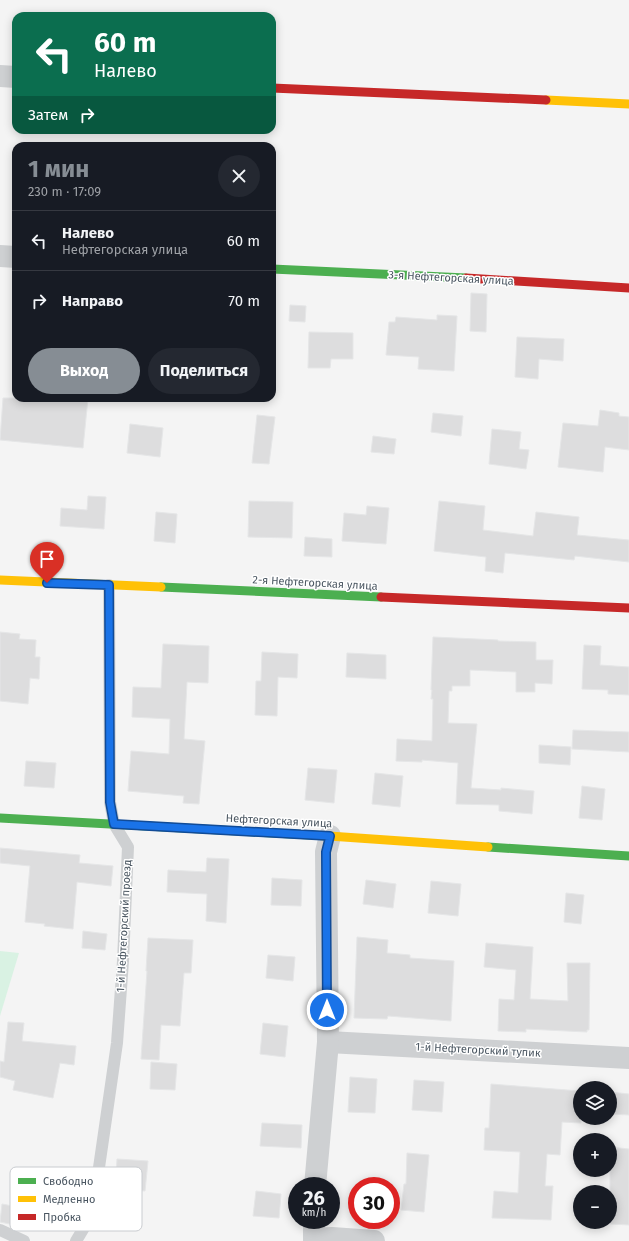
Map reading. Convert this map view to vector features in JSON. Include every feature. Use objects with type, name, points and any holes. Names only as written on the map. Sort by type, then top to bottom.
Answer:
[{"type":"street","points":[[0,76],[12,77]]},
{"type":"street","points":[[276,88],[629,104]]},
{"type":"street","points":[[0,255],[12,256]]},
{"type":"street","name":"3-я Нефтегорская улица","points":[[276,269],[560,283],[629,288]]},
{"type":"street","name":"2-я Нефтегорская улица","points":[[0,580],[629,608]]},
{"type":"street","name":"Нефтегорская улица","points":[[0,818],[330,836],[629,856]]},
{"type":"street","points":[[316,1177],[328,1042],[326,852],[330,836]]},
{"type":"street","name":"1-й Нефтегорский тупик","points":[[328,1042],[629,1058]]},
{"type":"street","points":[[314,1233],[332,1238],[374,1241]]},
{"type":"lane","name":"1-й Нефтегорский проезд","points":[[99,1167],[117,1043],[123,961],[128,847],[114,824],[110,802],[109,585]]},
{"type":"lane","points":[[0,1230],[24,1241]]},
{"type":"lane","name":"1-й Нефтегорский проезд","points":[[76,1241],[82,1231]]},
{"type":"green space","points":[[0,951],[19,953],[0,1016]]},
{"type":"building","points":[[471,293],[487,294],[486,332],[470,331]]},
{"type":"building","points":[[290,305],[306,306],[305,322],[289,321]]},
{"type":"building","points":[[437,315],[457,316],[454,371],[418,369],[419,357],[386,355],[389,322],[395,322],[396,317],[437,320]]},
{"type":"building","points":[[309,332],[353,333],[353,359],[331,359],[330,368],[308,368]]},
{"type":"building","points":[[517,337],[564,339],[563,361],[539,359],[538,379],[515,377]]},
{"type":"building","points":[[3,398],[12,398],[12,402],[88,402],[83,448],[0,440]]},
{"type":"building","points":[[600,410],[619,413],[619,416],[629,417],[629,450],[605,447],[603,472],[558,467],[563,423],[598,426]]},
{"type":"building","points":[[433,413],[463,416],[461,436],[431,432]]},
{"type":"building","points":[[257,415],[275,417],[269,464],[252,463]]},
{"type":"building","points":[[130,424],[163,428],[160,457],[127,453]]},
{"type":"building","points":[[492,429],[521,432],[519,449],[529,450],[526,469],[489,464]]},
{"type":"building","points":[[373,436],[396,439],[394,454],[371,452]]},
{"type":"building","points":[[88,496],[106,497],[104,529],[60,526],[61,508],[87,510]]},
{"type":"building","points":[[249,501],[293,502],[292,538],[248,537]]},
{"type":"building","points":[[439,501],[485,506],[483,530],[533,536],[536,512],[579,517],[577,535],[629,540],[629,562],[575,556],[574,560],[505,553],[503,573],[485,571],[486,557],[434,551]]},
{"type":"building","points":[[367,506],[389,508],[386,544],[342,541],[344,513],[366,515]]},
{"type":"building","points":[[156,512],[177,514],[175,543],[154,541]]},
{"type":"building","points":[[305,537],[332,539],[332,557],[304,556]]},
{"type":"building","points":[[0,632],[20,634],[19,639],[36,640],[35,657],[40,657],[39,679],[30,678],[28,704],[0,701]]},
{"type":"building","points":[[433,637],[536,642],[536,660],[553,660],[552,684],[535,683],[535,692],[516,692],[516,672],[470,670],[470,686],[452,686],[452,691],[449,691],[448,723],[477,724],[471,788],[501,790],[501,788],[534,791],[532,814],[499,811],[499,805],[456,804],[458,763],[422,760],[422,762],[396,761],[397,739],[432,741],[433,699],[431,699],[431,690]]},
{"type":"building","points":[[163,644],[209,646],[208,683],[187,682],[184,739],[205,741],[199,804],[183,803],[184,796],[128,791],[131,751],[169,754],[170,719],[132,717],[133,687],[161,688]]},
{"type":"building","points":[[584,645],[601,646],[600,665],[629,667],[629,695],[608,694],[608,690],[582,689]]},
{"type":"building","points":[[262,652],[298,654],[297,678],[278,677],[277,716],[255,715],[256,681],[261,681]]},
{"type":"building","points":[[347,653],[386,655],[386,679],[346,677]]},
{"type":"building","points":[[573,730],[629,732],[629,752],[572,749]]},
{"type":"building","points":[[539,745],[571,747],[570,765],[539,763]]},
{"type":"building","points":[[26,761],[56,763],[54,788],[24,786]]},
{"type":"building","points":[[308,768],[337,770],[334,803],[305,800]]},
{"type":"building","points":[[375,773],[403,776],[400,807],[372,804]]},
{"type":"building","points":[[582,786],[605,789],[602,820],[579,818]]},
{"type":"building","points":[[0,848],[80,855],[79,863],[113,866],[111,886],[77,882],[73,929],[44,926],[45,924],[25,922],[30,866],[0,863]]},
{"type":"building","points":[[207,858],[229,859],[226,923],[206,921],[207,894],[167,892],[168,870],[206,872]]},
{"type":"building","points":[[272,878],[302,880],[301,906],[271,905]]},
{"type":"building","points":[[366,880],[396,884],[393,908],[363,904]]},
{"type":"building","points":[[431,881],[461,884],[458,916],[428,913]]},
{"type":"building","points":[[566,893],[584,895],[581,924],[564,922]]},
{"type":"building","points":[[83,931],[107,934],[105,950],[82,948]]},
{"type":"building","points":[[357,937],[388,940],[387,953],[410,955],[410,958],[454,961],[451,1021],[388,1016],[387,1019],[354,1018]]},
{"type":"building","points":[[148,938],[193,940],[191,973],[184,973],[180,1026],[161,1025],[159,1060],[141,1059]]},
{"type":"building","points":[[486,943],[533,947],[530,999],[568,1001],[567,963],[590,963],[589,1030],[587,1030],[587,1032],[526,1029],[526,1032],[498,1031],[499,999],[514,1000],[516,970],[484,967]]},
{"type":"building","points":[[268,955],[295,957],[293,981],[266,978]]},
{"type":"building","points":[[8,1022],[24,1023],[22,1041],[76,1046],[74,1065],[60,1063],[53,1098],[13,1090],[15,1081],[0,1077],[0,1061],[4,1062]]},
{"type":"building","points":[[263,1023],[288,1026],[285,1057],[260,1054]]},
{"type":"building","points":[[151,1062],[177,1064],[175,1090],[150,1089]]},
{"type":"building","points":[[350,1077],[377,1079],[375,1113],[348,1112]]},
{"type":"building","points":[[414,1080],[444,1082],[442,1112],[412,1110]]},
{"type":"building","points":[[491,1084],[573,1090],[573,1123],[562,1122],[560,1155],[547,1154],[545,1186],[553,1186],[551,1220],[492,1218],[494,1191],[518,1193],[520,1152],[484,1150],[485,1128],[489,1128]]},
{"type":"building","points":[[617,1093],[629,1094],[629,1115],[617,1114]]},
{"type":"building","points":[[262,1123],[302,1125],[301,1148],[260,1146]]},
{"type":"building","points":[[617,1148],[629,1149],[629,1225],[617,1224],[617,1185],[610,1185],[610,1177],[617,1177]]},
{"type":"building","points":[[407,1153],[429,1155],[424,1212],[401,1210],[404,1184],[406,1184]]},
{"type":"building","points":[[117,1159],[148,1161],[145,1191],[142,1191],[142,1167],[116,1167]]},
{"type":"building","points":[[256,1191],[281,1194],[279,1218],[253,1216]]},
{"type":"building","points":[[2,1204],[10,1206],[10,1224],[0,1222]]},
{"type":"traffic: fast","points":[[276,269],[466,278]]},
{"type":"traffic: fast","points":[[161,587],[381,597]]},
{"type":"traffic: fast","points":[[0,818],[329,836]]},
{"type":"traffic: fast","points":[[488,847],[629,856]]},
{"type":"traffic: slow","points":[[546,100],[629,104]]},
{"type":"traffic: slow","points":[[0,580],[161,587]]},
{"type":"traffic: slow","points":[[329,836],[488,847]]},
{"type":"traffic: jam","points":[[276,88],[546,100]]},
{"type":"traffic: jam","points":[[466,278],[629,288]]},
{"type":"traffic: jam","points":[[381,597],[629,608]]},
{"type":"route","points":[[47,583],[109,585],[110,802],[114,824],[330,836],[326,852],[327,1010]]}]
